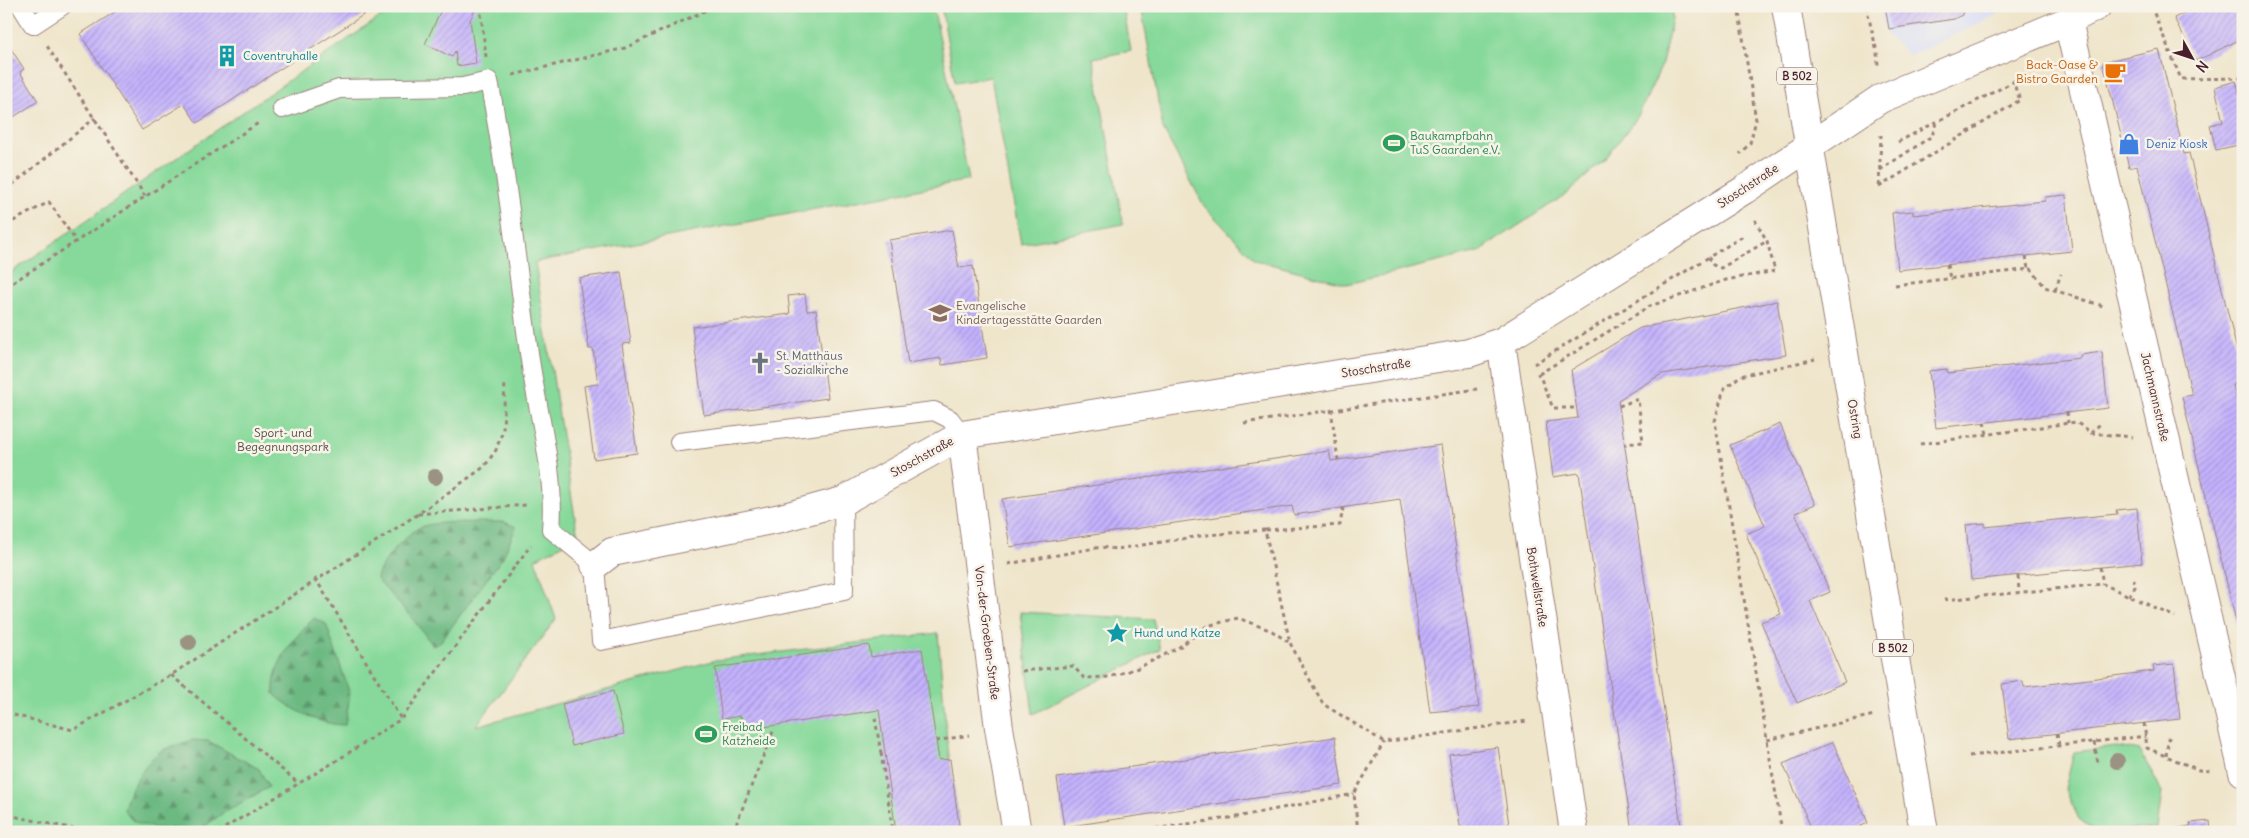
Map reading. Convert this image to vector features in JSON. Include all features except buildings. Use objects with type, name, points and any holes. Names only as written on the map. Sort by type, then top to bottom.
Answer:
[{"type":"street","name":"Ostring","points":[[1786,6],[1924,832]]},
{"type":"street","name":"Stoschstraße","points":[[595,565],[612,552],[781,518],[843,501],[962,434],[1469,353],[1501,342],[1744,190],[1880,99],[2068,21],[2096,6]]},
{"type":"street","name":"Jachmannstraße","points":[[2068,21],[2243,772]]},
{"type":"street","name":"Bothwellstraße","points":[[1501,342],[1574,832]]},
{"type":"street","name":"Von-der-Groeben-Straße","points":[[962,434],[992,674],[1017,832]]},
{"type":"lane","points":[[21,6],[33,25],[62,6]]},
{"type":"lane","points":[[282,108],[338,89],[463,87],[489,81],[499,134],[530,360],[553,504],[551,529],[595,565],[601,641],[844,591],[843,501]]},
{"type":"lane","points":[[679,442],[934,411],[950,419],[962,434]]},
{"type":"path","points":[[484,6],[481,14],[489,81],[625,48],[716,6]]},
{"type":"path","points":[[1539,374],[1650,306],[1726,280],[1775,271],[1767,241],[1752,214],[1734,160],[1750,143],[1756,120],[1738,6]]},
{"type":"path","points":[[2151,6],[2181,79],[2243,78]]},
{"type":"path","points":[[33,25],[145,196]]},
{"type":"path","points":[[1879,187],[2020,100],[2013,82]]},
{"type":"path","points":[[6,287],[282,108]]},
{"type":"path","points":[[6,190],[95,118]]},
{"type":"path","points":[[1879,170],[1932,136],[1937,120]]},
{"type":"path","points":[[6,225],[49,202],[76,240]]},
{"type":"path","points":[[1577,408],[1553,408],[1539,374],[1532,365],[1745,235]]},
{"type":"path","points":[[1708,257],[1713,265],[1721,268],[1767,241]]},
{"type":"path","points":[[2026,256],[2028,269],[2045,287],[2106,307]]},
{"type":"path","points":[[1947,264],[1950,278]]},
{"type":"path","points":[[1895,285],[2028,269]]},
{"type":"path","points":[[2055,290],[2062,274]]},
{"type":"path","points":[[1782,832],[1715,421],[1724,389],[1740,376],[1845,352]]},
{"type":"path","points":[[6,713],[73,730],[171,675],[315,578],[418,514],[484,467],[496,450],[503,430],[506,372]]},
{"type":"path","points":[[1327,376],[1338,460]]},
{"type":"path","points":[[1619,406],[1638,399],[1643,442],[1624,444]]},
{"type":"path","points":[[2067,412],[2068,423]]},
{"type":"path","points":[[1984,422],[1987,434]]},
{"type":"path","points":[[1920,444],[2076,422],[2090,433],[2136,437]]},
{"type":"path","points":[[2090,433],[2101,423]]},
{"type":"path","points":[[418,514],[553,504]]},
{"type":"path","points":[[979,569],[1101,547],[1116,549],[1207,535],[1340,525],[1343,508]]},
{"type":"path","points":[[218,832],[299,784],[401,718],[461,642],[528,548],[551,529]]},
{"type":"path","points":[[1265,530],[1290,643],[1323,704],[1384,742],[1557,716]]},
{"type":"path","points":[[2100,568],[2103,584]]},
{"type":"path","points":[[2018,576],[2019,592]]},
{"type":"path","points":[[315,578],[401,718]]},
{"type":"path","points":[[2129,596],[2135,587],[2134,579]]},
{"type":"path","points":[[1944,600],[2103,584],[2180,620]]},
{"type":"path","points":[[992,674],[1073,666],[1084,678],[1109,677],[1138,668],[1178,648],[1206,626],[1238,618],[1272,632],[1290,643]]},
{"type":"path","points":[[171,675],[299,784]]},
{"type":"path","points":[[1767,740],[1904,709]]},
{"type":"path","points":[[875,718],[883,752],[893,832]]},
{"type":"path","points":[[2144,723],[2147,748],[2199,770],[2216,772]]},
{"type":"path","points":[[733,832],[774,729]]},
{"type":"path","points":[[2057,733],[2059,746]]},
{"type":"path","points":[[1969,756],[2146,736]]},
{"type":"path","points":[[2166,756],[2168,737]]},
{"type":"path","points":[[1358,832],[1354,794],[1384,742]]},
{"type":"path","points":[[2094,742],[2098,763]]},
{"type":"path","points":[[1132,832],[1236,817],[1354,794]]},
{"type":"path","points":[[7,814],[14,832]]},
{"type":"path","points":[[7,814],[89,832]]},
{"type":"shaded area","points":[[1880,6],[2015,6],[1910,56],[1886,34]]},
{"type":"green space","name":"Sport- und Begegnungspark","points":[[396,6],[933,6],[969,180],[535,262],[578,537],[535,559],[556,619],[476,726],[716,660],[938,633],[947,741],[960,832],[6,832],[6,276]]},
{"type":"green space","points":[[941,6],[1123,6],[1131,51],[1093,58],[1123,224],[1021,244],[991,77],[955,83]]},
{"type":"green space","name":"Baukampfbahn TuS Gaarden e.V.","points":[[1141,6],[1672,6],[1672,19],[1661,67],[1638,116],[1606,158],[1568,193],[1478,252],[1347,284],[1255,260],[1204,206],[1163,129]]},
{"type":"green space","points":[[504,522],[516,527],[503,557],[441,641],[433,646],[377,579],[379,573],[382,566],[401,542],[415,530],[427,525],[441,523]]},
{"type":"green space","points":[[1020,612],[1153,619],[1160,649],[1033,714]]},
{"type":"green space","points":[[314,618],[326,624],[350,694],[345,725],[307,716],[289,706],[274,694],[276,672],[285,652]]},
{"type":"green space","points":[[193,740],[208,741],[259,769],[269,787],[223,813],[197,832],[168,831],[132,820],[124,811],[126,804],[133,786],[150,760],[163,750]]},
{"type":"green space","points":[[2117,747],[2140,751],[2162,792],[2157,828],[2096,832],[2079,819],[2065,789],[2074,752]]},
{"type":"place","name":"Coventryhalle","points":[[227,56]]},
{"type":"place","name":"Back-Oase & Bistro Gaarden","points":[[2115,72]]},
{"type":"place","name":"Baukampfbahn TuS Gaarden e.V.","points":[[1394,143]]},
{"type":"place","name":"Deniz Kiosk","points":[[2129,144]]},
{"type":"place","name":"Evangelische Kindertagesstätte Gaarden","points":[[940,313]]},
{"type":"place","name":"St. Matthäus - Sozialkirche","points":[[760,363]]},
{"type":"place","name":"Hund und Katze","points":[[1117,633]]},
{"type":"place","name":"Freibad Katzheide","points":[[706,734]]}]
